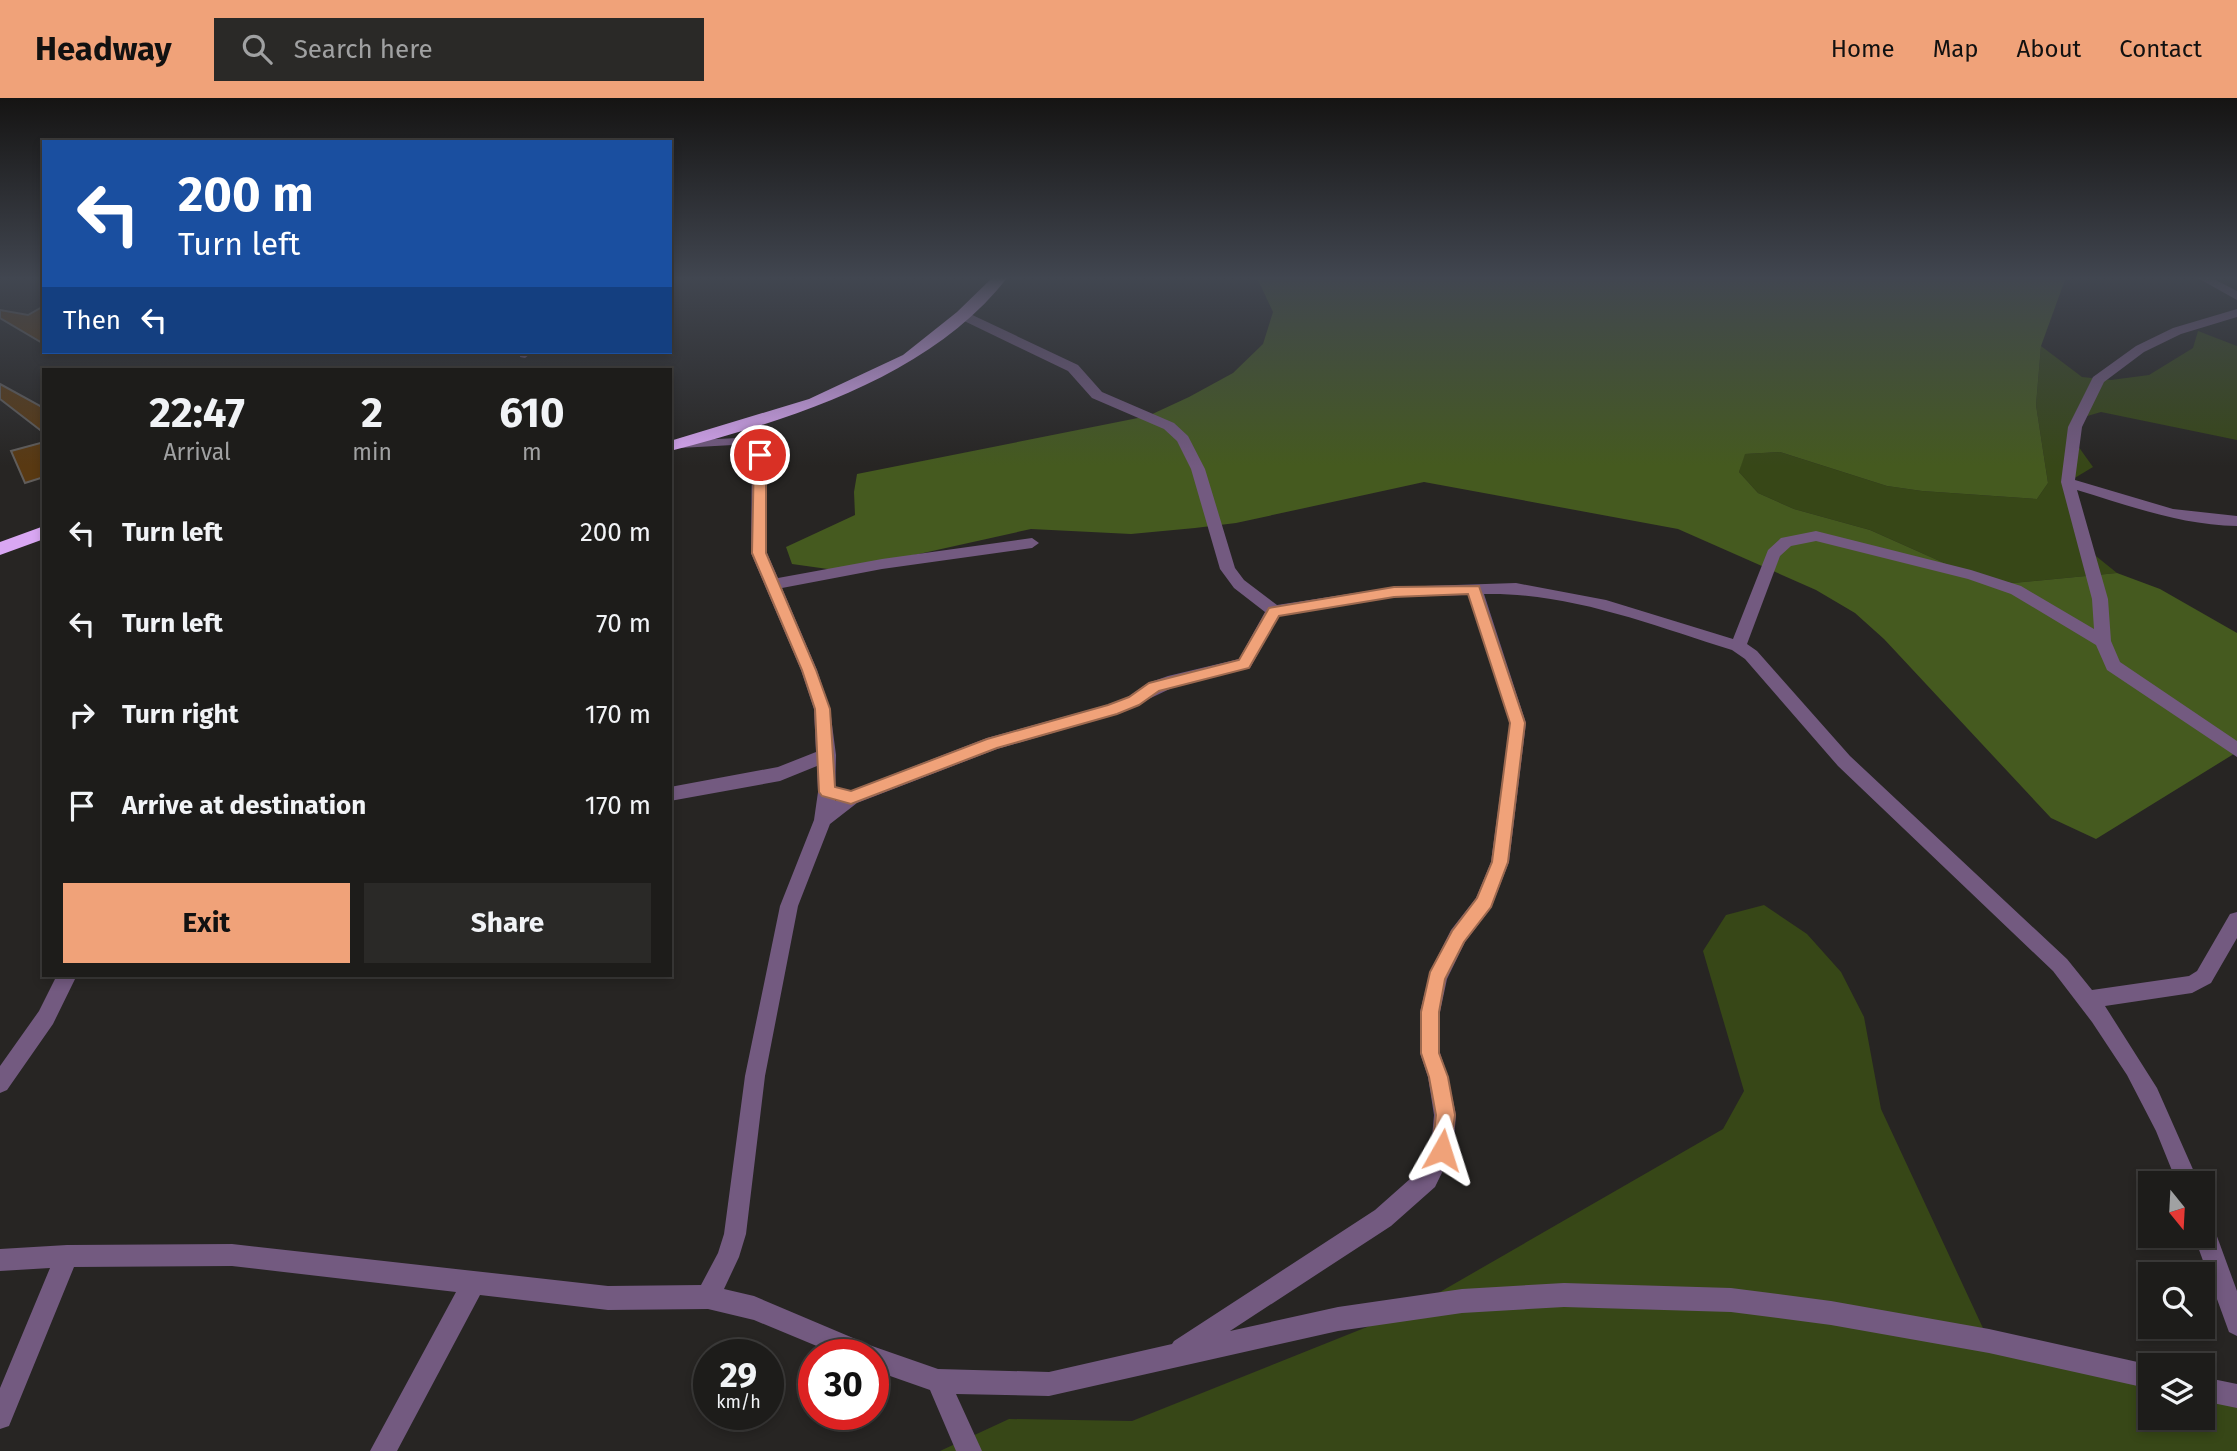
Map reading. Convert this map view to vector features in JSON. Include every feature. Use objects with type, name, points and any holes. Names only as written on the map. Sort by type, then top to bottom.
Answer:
[{"type":"highway","points":[[675,445],[815,402],[908,358],[930,340]]},
{"type":"highway","points":[[0,549],[42,533]]},
{"type":"street","points":[[1015,340],[1073,368],[1097,395],[1112,404],[1169,426],[1183,439],[1198,469],[1228,569],[1239,584],[1274,611],[1394,592],[1516,588],[1595,602],[1738,646],[1751,654],[1844,761],[2060,965],[2089,999],[2141,1076],[2174,1144],[2184,1171]]},
{"type":"street","points":[[2158,340],[2140,349],[2098,380],[2075,426],[2068,482],[2100,598],[2103,642],[2113,666],[2237,750]]},
{"type":"street","points":[[675,445],[754,440],[760,448],[759,553],[809,670],[822,709],[827,755],[827,792],[823,820],[789,906],[755,1076],[735,1234],[728,1257],[708,1297]]},
{"type":"street","points":[[2068,482],[2192,519],[2237,521]]},
{"type":"street","points":[[1738,646],[1773,554],[1786,542],[1816,536],[1971,575],[2015,590],[2103,642]]},
{"type":"street","points":[[771,585],[882,564],[1032,543]]},
{"type":"street","points":[[1172,1355],[1383,1218],[1427,1179],[1442,1150],[1446,1115],[1430,1053],[1430,1012],[1437,978],[1458,936],[1485,902],[1500,862],[1518,723],[1474,589]]},
{"type":"street","points":[[823,820],[851,798],[993,743],[1111,710],[1134,701],[1154,687],[1244,664],[1274,611]]},
{"type":"street","points":[[672,794],[780,774],[827,755]]},
{"type":"street","points":[[827,792],[851,798]]},
{"type":"street","points":[[2089,999],[2192,984],[2203,976],[2237,920]]},
{"type":"street","points":[[0,1083],[58,1000],[66,977]]},
{"type":"street","points":[[2210,1248],[2237,1324]]},
{"type":"street","points":[[0,1259],[232,1255],[608,1298],[708,1297],[754,1308],[827,1339]]},
{"type":"street","points":[[0,1417],[67,1256]]},
{"type":"street","points":[[383,1451],[473,1284]]},
{"type":"street","points":[[889,1364],[938,1381],[1049,1384],[1338,1319],[1462,1301],[1564,1295],[1731,1300],[1831,1312],[1989,1341],[2138,1374]]},
{"type":"street","points":[[938,1381],[969,1451]]},
{"type":"street","points":[[2215,1391],[2237,1396]]},
{"type":"green space","points":[[1264,340],[2043,340],[2036,405],[2048,483],[2037,499],[1887,486],[1780,452],[1745,454],[1739,472],[1758,493],[1794,509],[1870,530],[1971,575],[2013,583],[2117,573],[2160,589],[2237,633],[2237,752],[2096,839],[2051,818],[1884,639],[1855,613],[1816,590],[1678,529],[1424,482],[1236,523],[1131,534],[1031,529],[842,571],[792,564],[786,547],[855,515],[854,492],[857,474],[1148,416],[1233,373]]},
{"type":"green space","points":[[2195,340],[2222,340],[2237,346],[2237,440],[2101,412],[2077,419],[2078,446],[2093,467],[2068,482],[2086,548],[2117,573],[2013,583],[1971,575],[1870,530],[1794,509],[1758,493],[1739,472],[1744,454],[1780,452],[1887,486],[2037,499],[2048,483],[2036,405],[2041,346],[2082,377],[2111,380],[2149,375],[2193,348]]},
{"type":"green space","points":[[1764,905],[1807,934],[1841,972],[1864,1017],[1881,1109],[1989,1341],[2138,1374],[2138,1430],[2215,1430],[2215,1391],[2237,1396],[2237,1451],[940,1451],[1009,1419],[1132,1421],[1407,1311],[1723,1129],[1744,1091],[1703,951],[1726,915]]},
{"type":"building","points":[[0,384],[42,407],[42,431],[0,399]]},
{"type":"building","points":[[42,443],[42,478],[25,483],[11,451]]},
{"type":"route","points":[[760,455],[759,553],[809,670],[822,709],[827,755],[827,792],[851,798],[993,743],[1111,710],[1134,701],[1154,687],[1174,680],[1244,664],[1251,656],[1274,611],[1348,597],[1474,589],[1518,723],[1500,862],[1485,902],[1458,936],[1437,978],[1430,1012],[1430,1053],[1446,1115],[1442,1150]]}]
